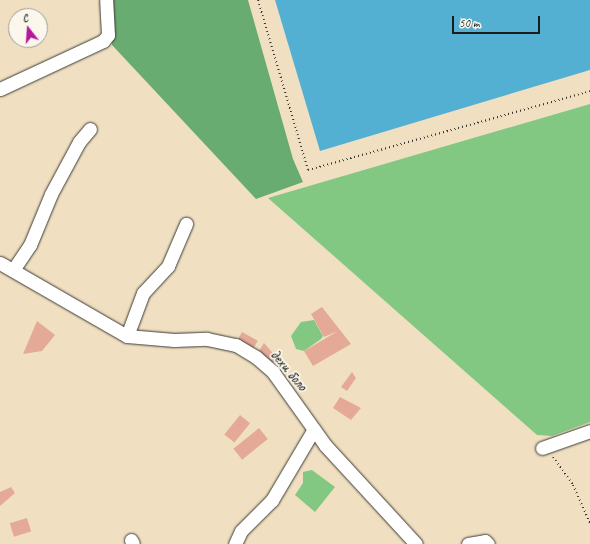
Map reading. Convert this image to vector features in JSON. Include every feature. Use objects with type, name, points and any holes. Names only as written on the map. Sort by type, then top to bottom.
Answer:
[{"type":"street","points":[[0,89],[104,41],[108,34],[106,0]]},
{"type":"street","points":[[13,270],[30,245],[51,194],[79,142],[90,129]]},
{"type":"street","points":[[127,336],[143,293],[168,266],[186,224]]},
{"type":"street","name":"дехи боло","points":[[0,262],[127,336],[174,340],[207,339],[236,345],[256,357],[273,372],[325,445],[416,544]]},
{"type":"street","points":[[235,544],[241,530],[272,500],[314,429]]},
{"type":"street","points":[[542,448],[590,431]]},
{"type":"street","points":[[468,544],[485,541],[488,544]]},
{"type":"path","points":[[258,0],[308,170],[590,91]]},
{"type":"path","points":[[542,448],[554,458],[573,485],[590,523]]},
{"type":"green space","points":[[108,0],[248,0],[293,159],[303,182],[256,199],[112,45]]},
{"type":"green space","points":[[590,104],[590,422],[552,436],[537,435],[268,198]]},
{"type":"green space","points":[[314,320],[323,336],[304,351],[296,349],[291,336],[301,322]]},
{"type":"green space","points":[[312,470],[335,487],[315,512],[295,495],[303,483],[303,472]]},
{"type":"water","points":[[275,0],[590,0],[590,70],[320,151]]},
{"type":"building","points":[[322,307],[351,344],[313,366],[304,351],[338,331],[324,337],[311,314]]},
{"type":"building","points":[[37,321],[55,335],[42,351],[23,354]]},
{"type":"building","points":[[242,332],[258,341],[251,352],[236,343]]},
{"type":"building","points":[[264,343],[278,359],[271,364],[259,351]]},
{"type":"building","points":[[352,372],[356,378],[347,391],[341,387]]},
{"type":"building","points":[[340,397],[361,408],[351,420],[333,408]]},
{"type":"building","points":[[240,415],[250,423],[234,443],[224,434]]},
{"type":"building","points":[[259,428],[268,439],[242,460],[233,449]]},
{"type":"building","points":[[11,487],[15,493],[0,506],[0,492]]},
{"type":"building","points":[[27,518],[31,531],[14,537],[10,523]]}]
